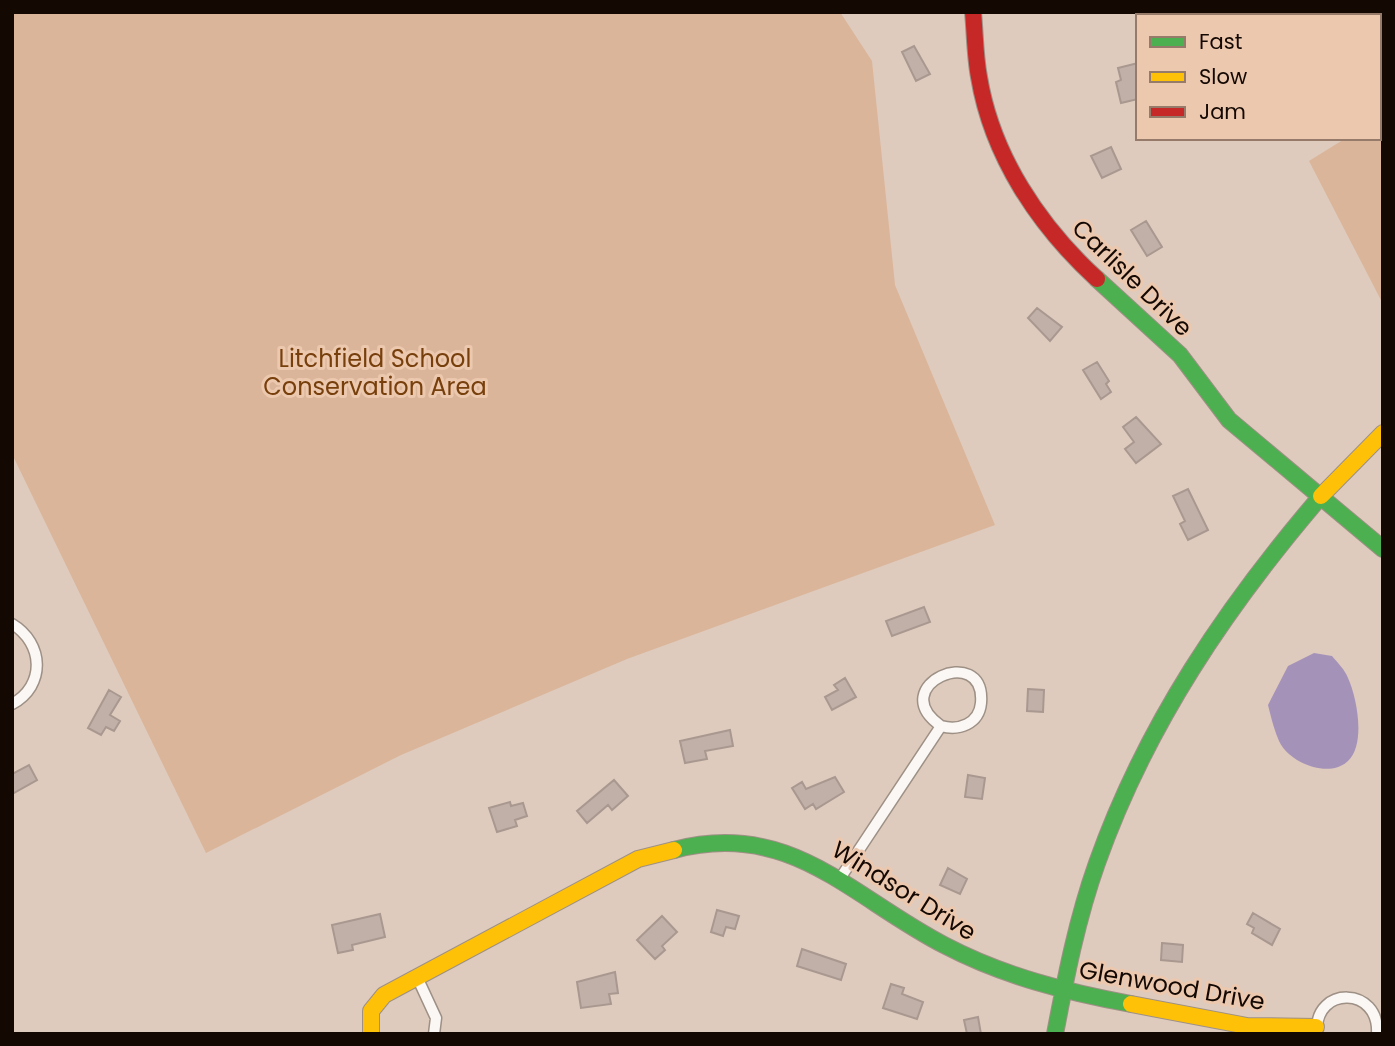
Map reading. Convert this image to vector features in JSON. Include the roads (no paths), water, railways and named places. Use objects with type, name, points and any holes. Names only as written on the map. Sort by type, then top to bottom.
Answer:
[{"type":"street","name":"Carlisle Drive","points":[[973,12],[979,78],[994,130],[1016,179],[1046,227],[1064,249],[1180,355],[1229,420],[1383,549]]},
{"type":"street","points":[[1055,1034],[1061,989],[1085,892],[1135,766],[1190,666],[1227,610],[1319,495],[1383,433]]},
{"type":"street","points":[[12,624],[32,642],[38,664],[32,685],[12,704]]},
{"type":"street","points":[[949,671],[966,674],[979,689],[981,698],[976,717],[960,727],[941,726],[928,713],[925,696],[927,687],[940,674],[949,671]]},
{"type":"street","points":[[841,877],[941,726]]},
{"type":"street","name":"Windsor Drive","points":[[371,1034],[369,1022],[376,1002],[417,977],[638,859],[666,849],[699,843],[765,845],[795,854],[841,877],[950,951],[992,968],[1061,989]]},
{"type":"street","points":[[417,977],[436,1018],[434,1034]]},
{"type":"street","name":"Glenwood Drive","points":[[1061,989],[1248,1026],[1317,1031],[1318,1017],[1330,1002],[1350,997],[1368,1005],[1374,1013],[1377,1034]]},
{"type":"park label","name":"Litchfield School Conservation Area","points":[[375,373]]}]
